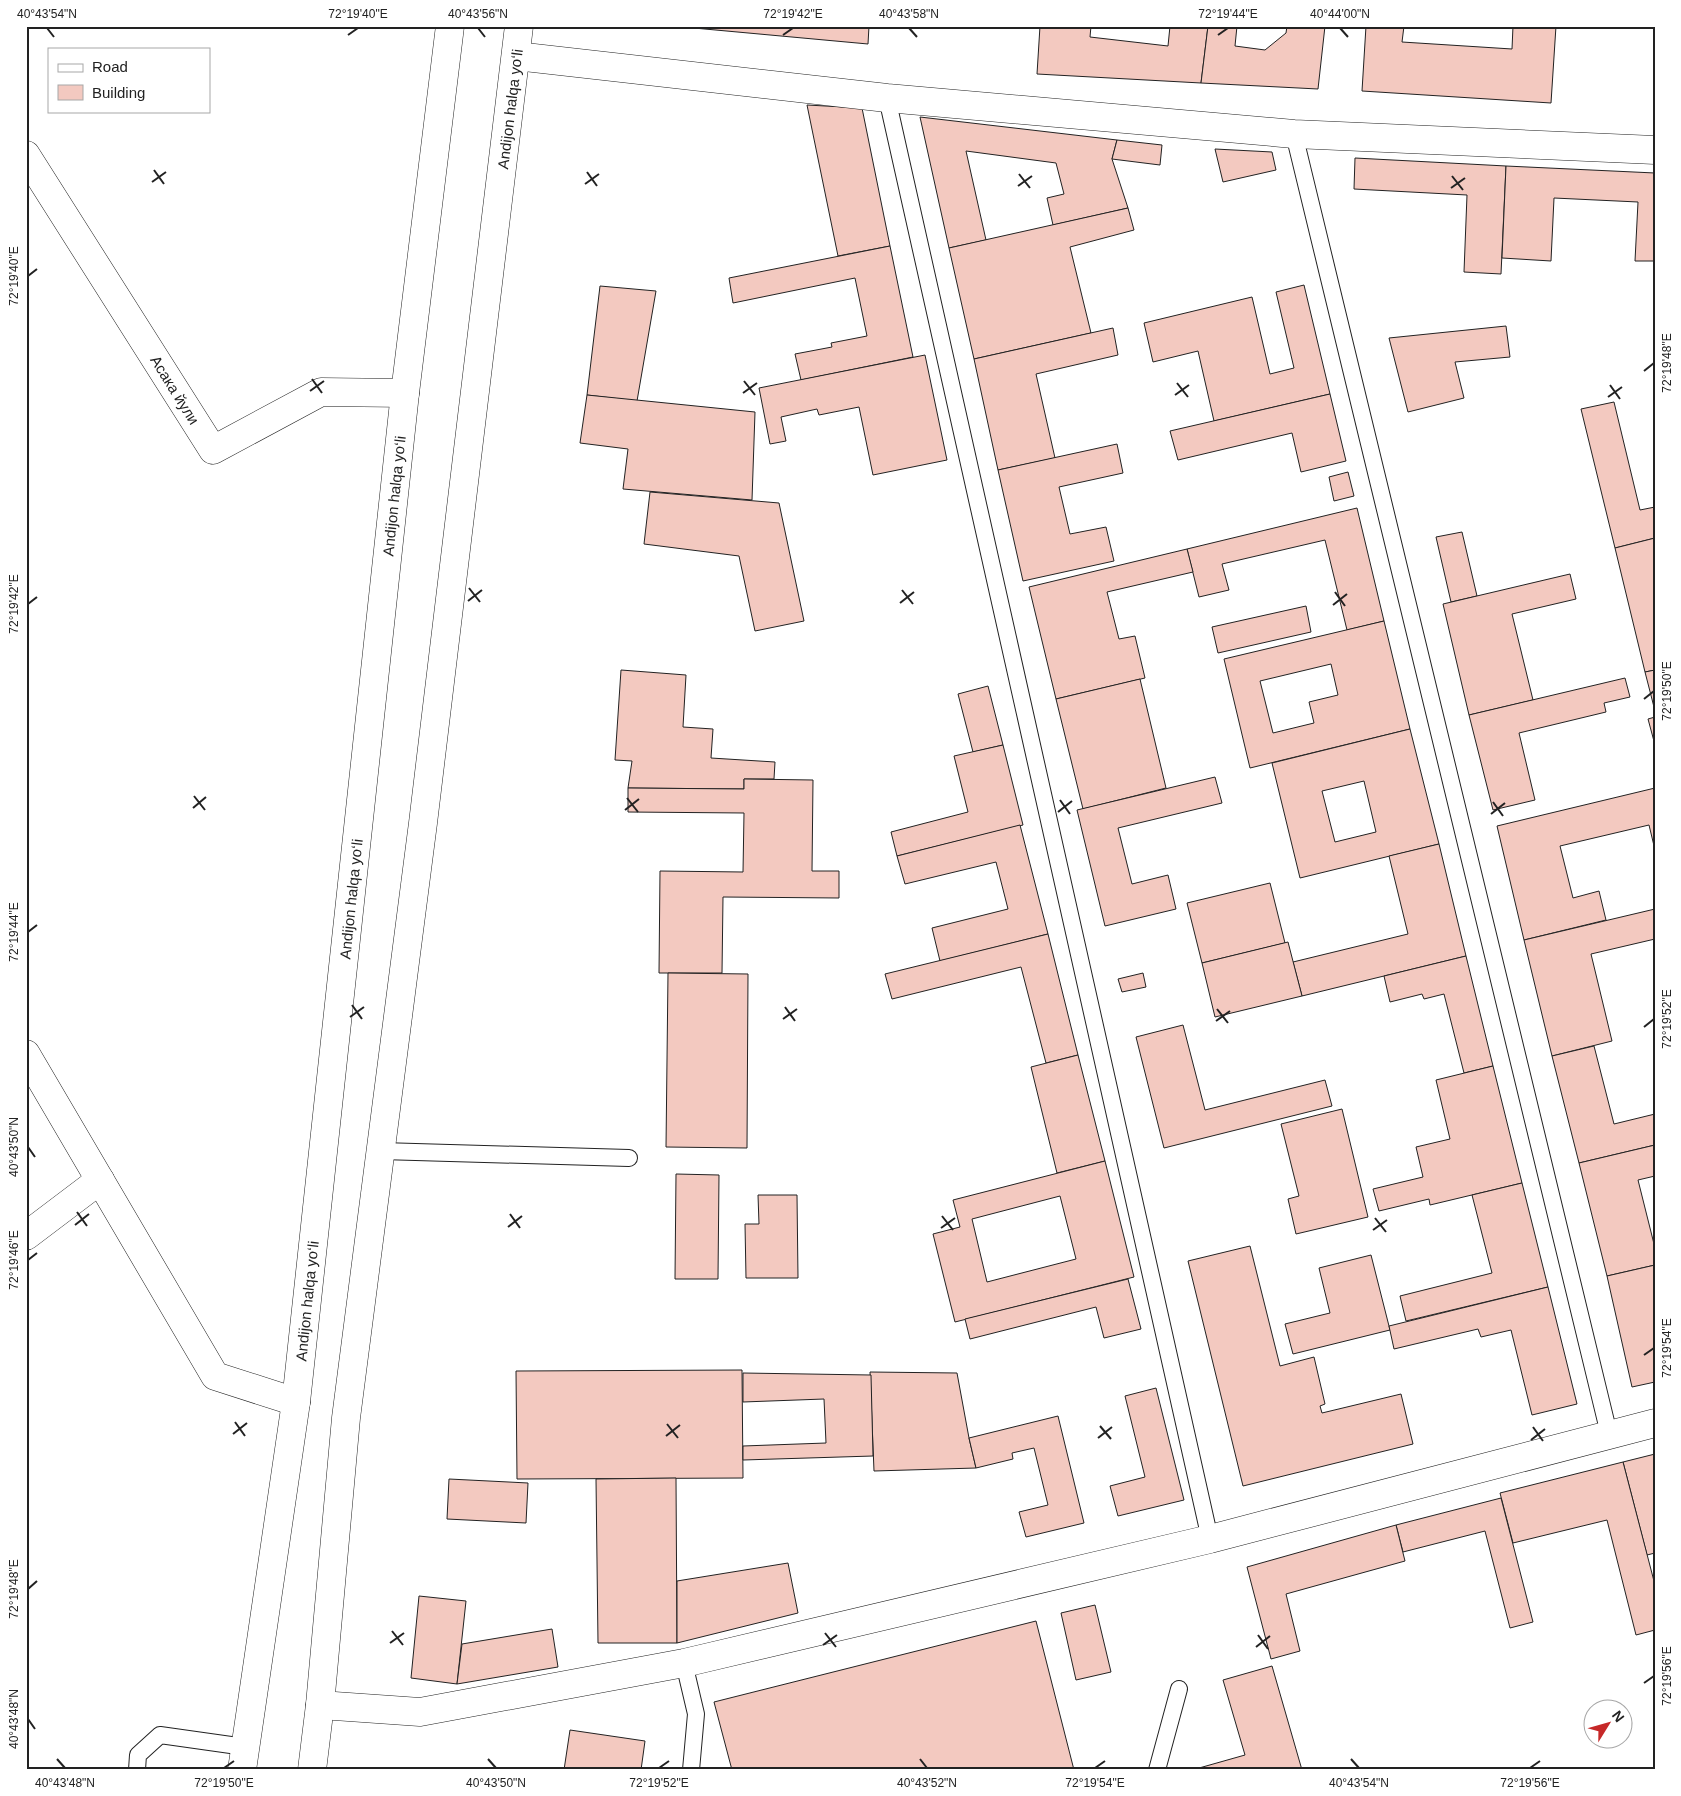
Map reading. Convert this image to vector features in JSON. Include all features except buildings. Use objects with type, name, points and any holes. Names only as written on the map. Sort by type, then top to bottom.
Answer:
[{"type":"main road","name":"Andijon halqa yo‘li","points":[[244,1758],[296,1402],[405,393],[450,26]]},
{"type":"main road","name":"Andijon halqa yo‘li","points":[[312,1770],[320,1705],[346,1418],[425,813],[519,26]]},
{"type":"main road","points":[[516,56],[887,98],[1294,134],[1655,150]]},
{"type":"main road","name":"Асака йули","points":[[26,155],[213,450],[321,392],[405,393]]},
{"type":"main road","points":[[26,1054],[215,1376],[296,1402]]},
{"type":"main road","points":[[26,1236],[100,1180]]},
{"type":"main road","points":[[320,1705],[420,1712],[684,1663],[1210,1539],[1655,1423]]},
{"type":"lane","points":[[887,98],[1210,1539]]},
{"type":"lane","points":[[1294,134],[1609,1434]]},
{"type":"lane","points":[[380,1151],[629,1158]]},
{"type":"lane","points":[[684,1663],[696,1714],[691,1770]]},
{"type":"lane","points":[[1157,1770],[1179,1689]]},
{"type":"lane","points":[[137,1770],[138,1755],[160,1735],[244,1758]]}]
